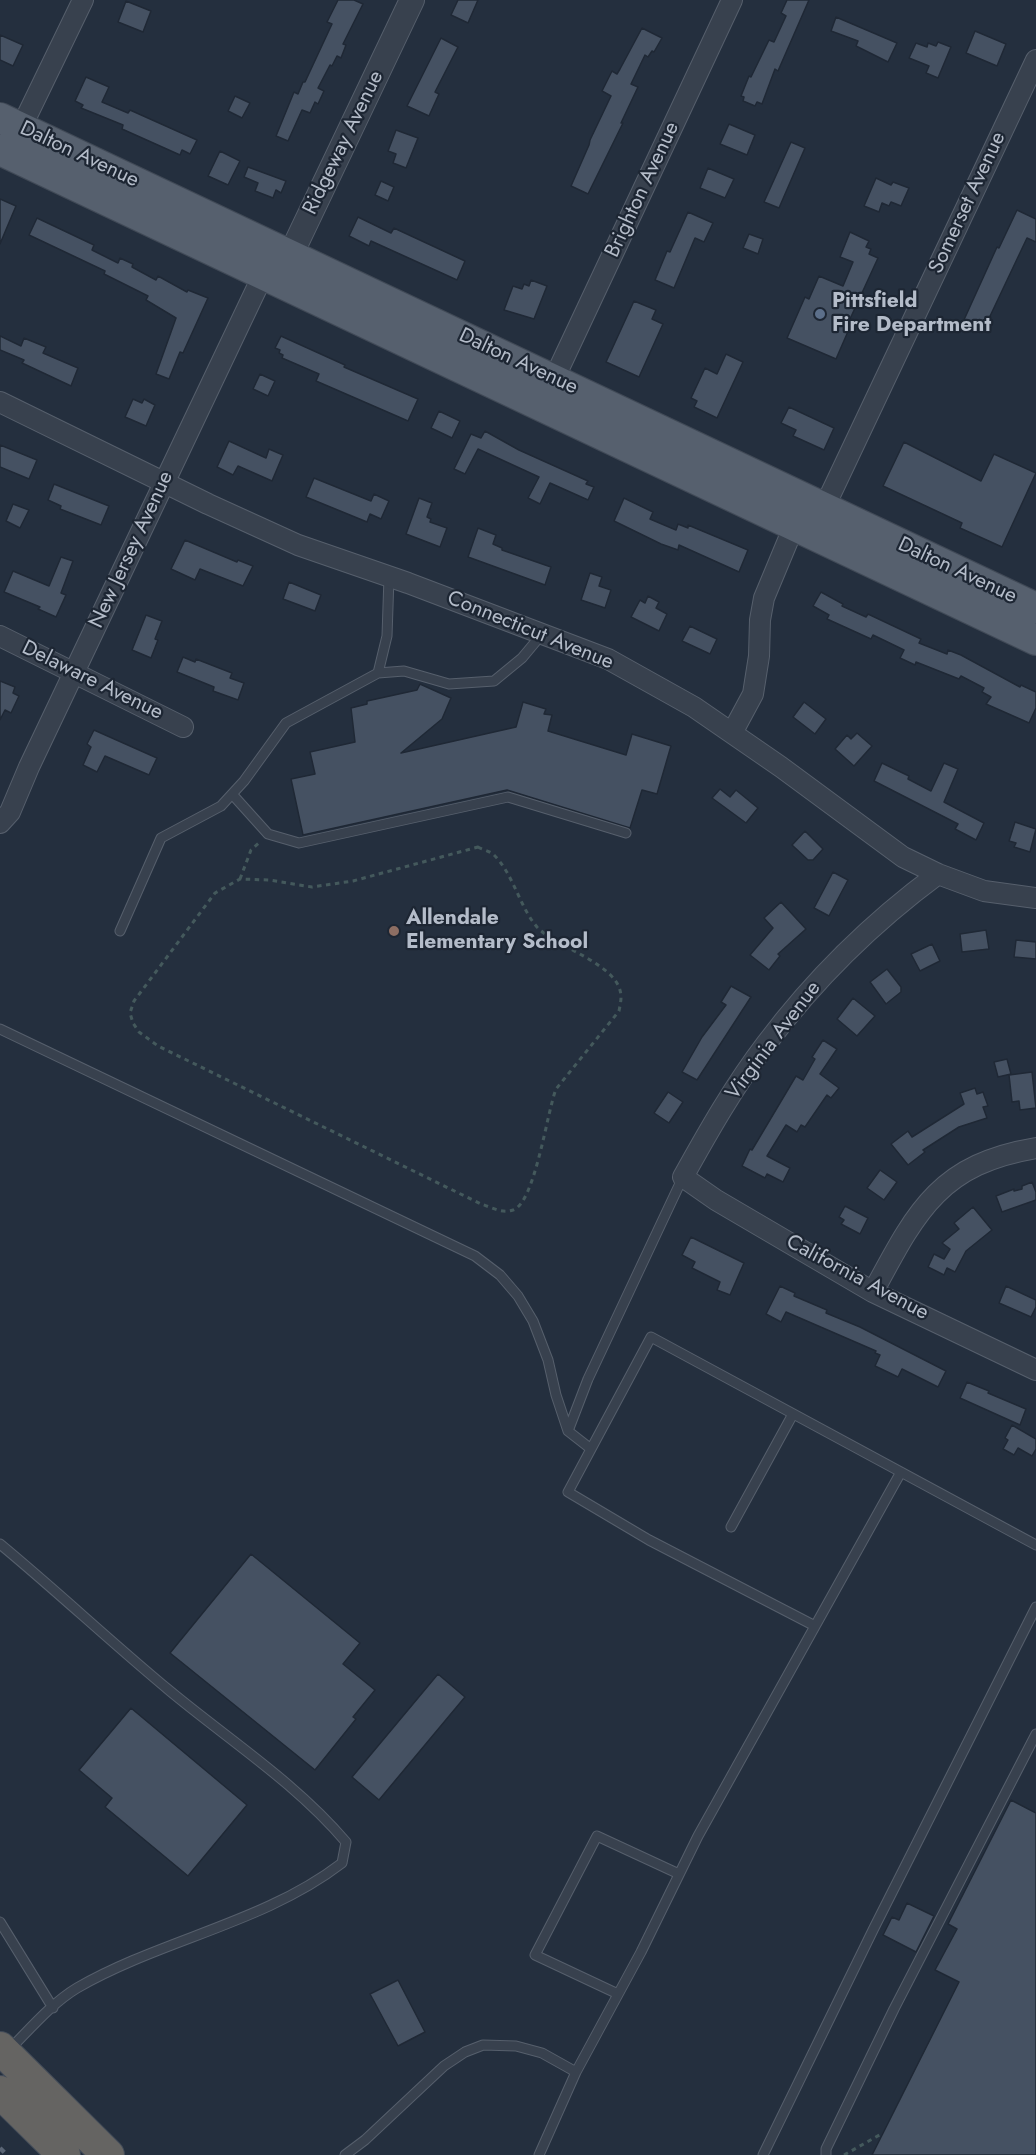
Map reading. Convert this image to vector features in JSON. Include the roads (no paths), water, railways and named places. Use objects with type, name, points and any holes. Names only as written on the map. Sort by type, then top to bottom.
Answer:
[{"type":"highway","points":[[2,2054],[108,2155]]},
{"type":"highway","points":[[0,2092],[64,2155]]},
{"type":"main road","name":"Dalton Avenue","points":[[11,123],[1036,608]]},
{"type":"main road","name":"Dalton Avenue","points":[[0,150],[1036,640]]},
{"type":"street","points":[[11,123],[83,0]]},
{"type":"street","name":"Ridgeway Avenue","points":[[263,275],[291,254],[412,0]]},
{"type":"street","name":"Brighton Avenue","points":[[554,379],[732,0]]},
{"type":"street","name":"Somerset Avenue","points":[[824,508],[1036,60]]},
{"type":"street","name":"New Jersey Avenue","points":[[0,823],[10,812],[29,767],[263,275]]},
{"type":"street","name":"Connecticut Avenue","points":[[0,402],[208,504],[298,545],[608,659],[694,707],[781,766],[903,857],[938,874],[984,891],[1036,898]]},
{"type":"street","points":[[732,734],[753,694],[759,656],[759,620],[764,598],[772,574],[794,526]]},
{"type":"street","name":"Delaware Avenue","points":[[0,636],[183,727]]},
{"type":"street","name":"Virginia Avenue","points":[[683,1177],[711,1126],[765,1045],[816,982],[896,906],[938,874]]},
{"type":"street","points":[[873,1292],[905,1233],[927,1203],[944,1185],[975,1165],[1006,1152],[1036,1148]]},
{"type":"street","name":"California Avenue","points":[[683,1177],[716,1200],[873,1292],[1036,1370]]},
{"type":"lane","points":[[378,673],[387,636],[389,577]]},
{"type":"lane","points":[[120,931],[161,838],[220,806],[232,794],[286,723],[378,673],[404,671],[448,684],[494,681],[522,658],[542,634]]},
{"type":"lane","points":[[232,794],[268,834],[299,843],[508,797],[626,833]]},
{"type":"lane","points":[[0,1029],[475,1256],[500,1275],[518,1296],[532,1321],[548,1360],[568,1431],[591,1449]]},
{"type":"lane","points":[[568,1431],[588,1379],[683,1177]]},
{"type":"lane","points":[[815,1626],[649,1540],[568,1492],[651,1337],[1036,1545]]},
{"type":"lane","points":[[731,1527],[794,1414]]},
{"type":"lane","points":[[539,2155],[576,2072],[679,1874],[901,1472]]},
{"type":"lane","points":[[0,1544],[170,1691],[267,1767],[329,1822],[346,1842],[342,1863],[318,1882],[75,1989],[2,2054]]},
{"type":"lane","points":[[763,2155],[874,1928],[1036,1607]]},
{"type":"lane","points":[[826,2155],[826,2149],[894,2009],[1036,1734]]},
{"type":"lane","points":[[618,1994],[535,1955],[597,1836],[679,1874]]},
{"type":"lane","points":[[0,1922],[53,2008]]},
{"type":"lane","points":[[345,2155],[444,2066],[465,2052],[483,2045],[516,2046],[542,2053],[576,2072]]},
{"type":"railway","points":[[0,2148],[7,2155]]},
{"type":"place","name":"Pittsfield Fire Department","points":[[820,314]]},
{"type":"place","name":"Allendale Elementary School","points":[[394,931]]}]
